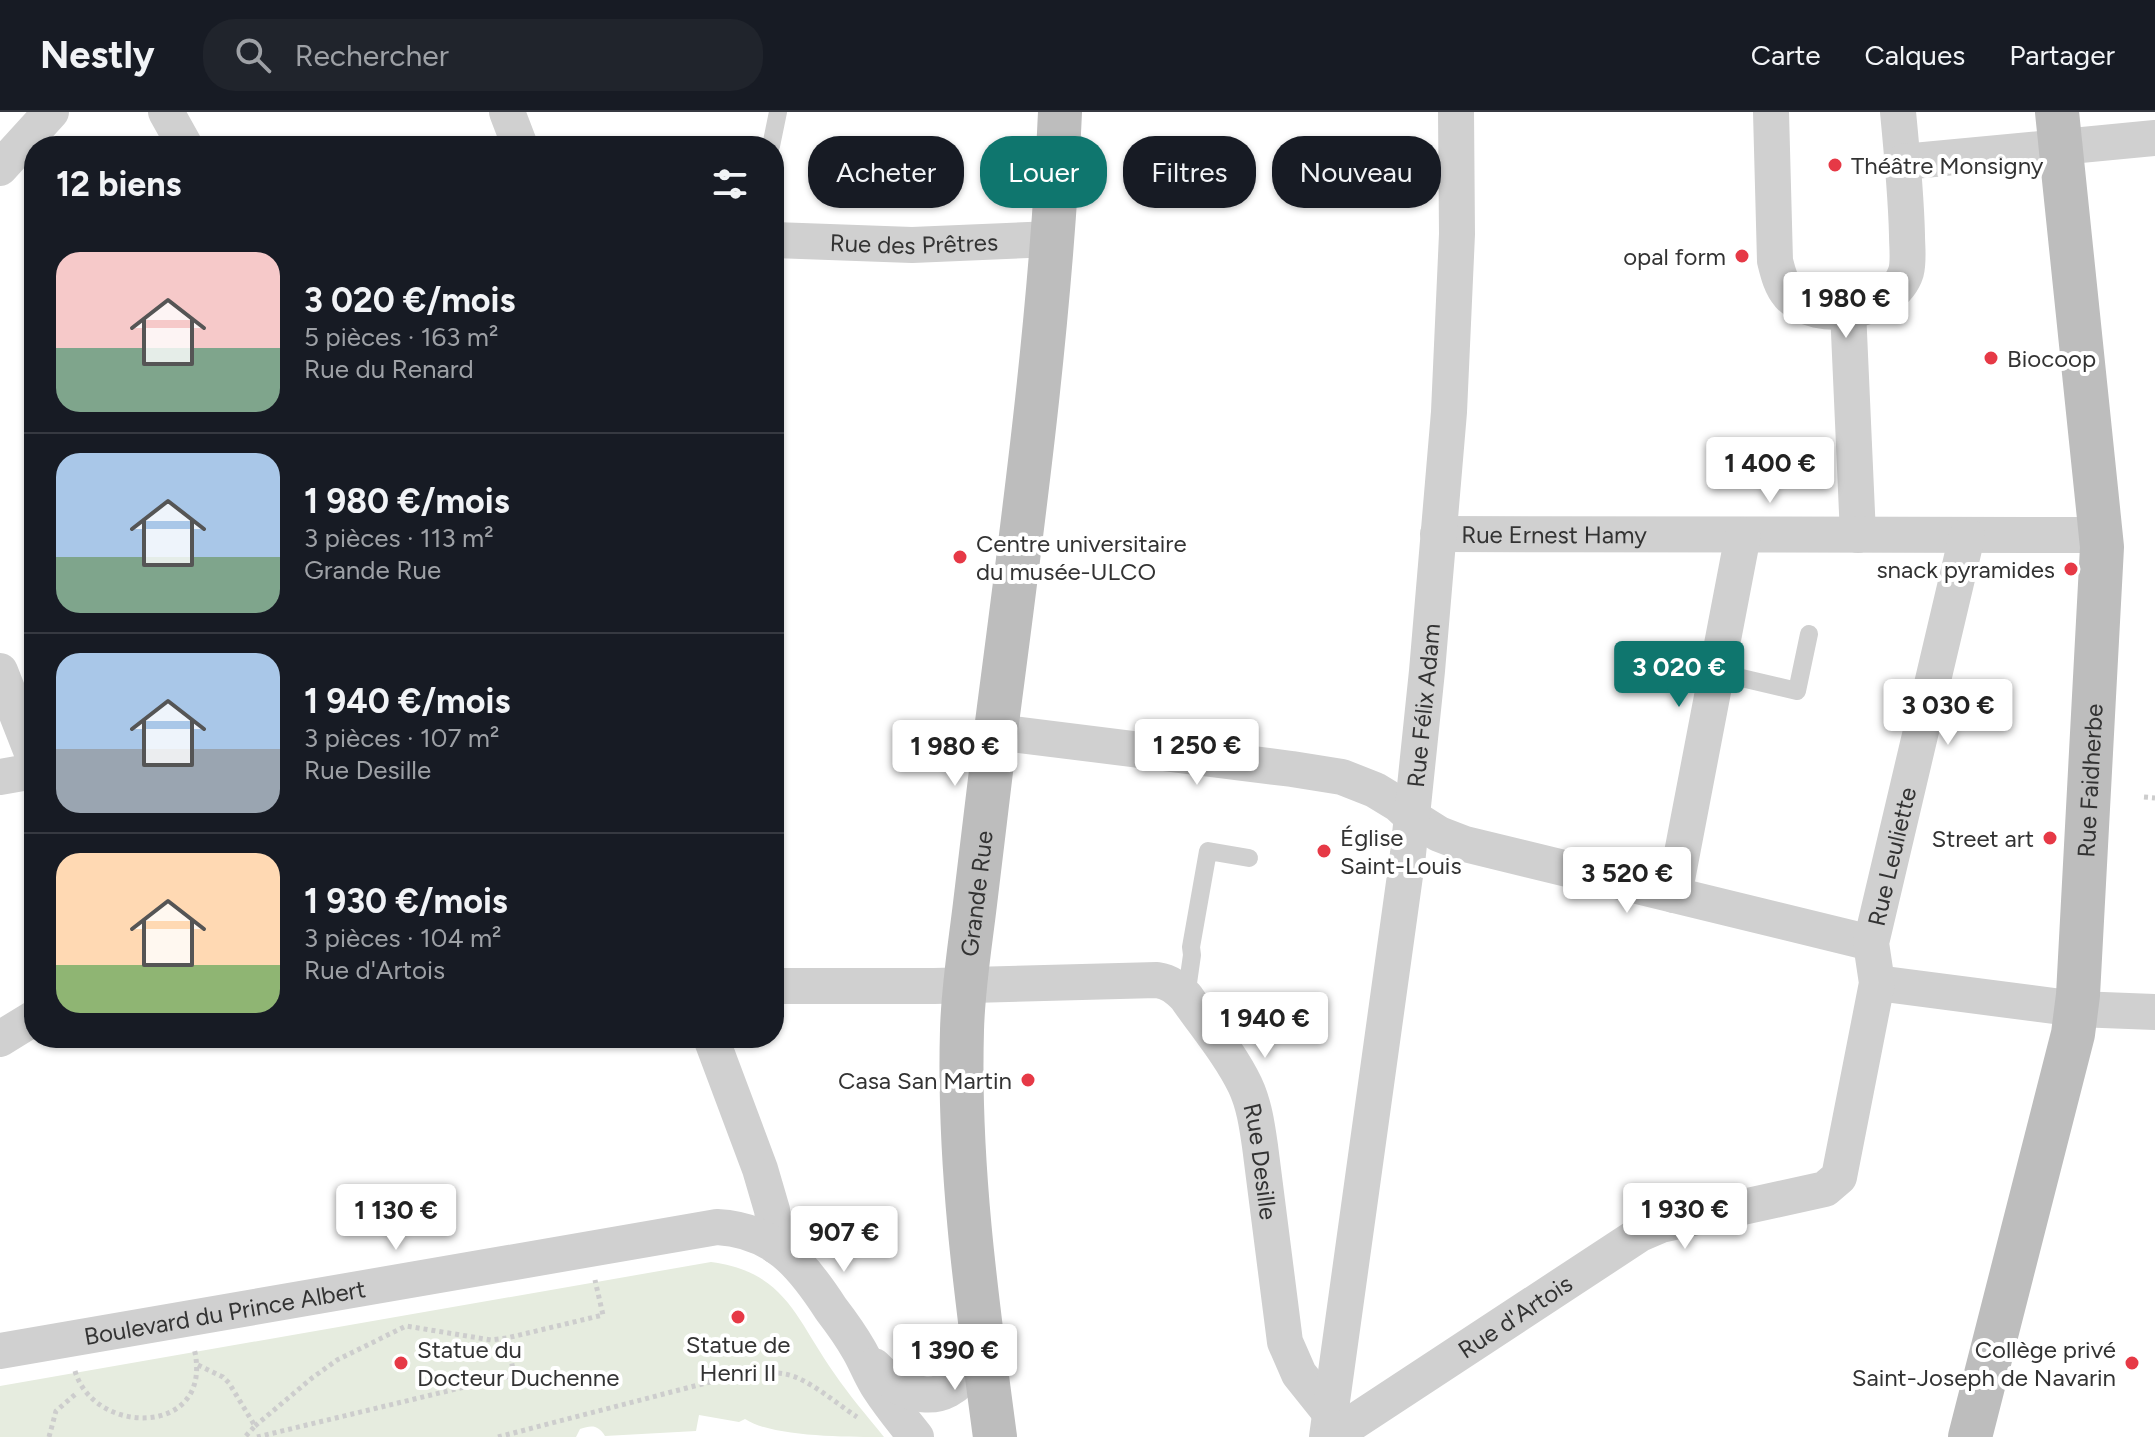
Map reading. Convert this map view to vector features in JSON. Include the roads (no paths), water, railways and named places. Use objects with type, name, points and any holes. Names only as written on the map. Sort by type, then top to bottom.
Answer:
[{"type":"main road","name":"Grande Rue","points":[[995,1437],[981,1337],[963,1153],[961,1072],[966,985],[1053,239],[1060,112]]},
{"type":"main road","name":"Rue Faidherbe","points":[[1970,1437],[2070,1047],[2077,1009],[2102,561],[2059,130]]},
{"type":"street","points":[[29,136],[51,112]]},
{"type":"street","points":[[166,112],[179,136]]},
{"type":"street","points":[[507,112],[516,136]]},
{"type":"street","name":"Rue Félix Adam","points":[[1330,1429],[1412,817],[1449,412],[1458,191],[1456,112]]},
{"type":"street","points":[[1771,112],[1775,261],[1778,274],[1788,294],[1808,307],[1831,312],[1868,306],[1889,296],[1906,272],[1907,221],[1898,112]]},
{"type":"street","points":[[1903,162],[2059,130],[2155,138]]},
{"type":"street","points":[[0,168],[24,142]]},
{"type":"street","name":"Rue des Prêtres","points":[[784,240],[912,245],[1053,239]]},
{"type":"street","points":[[1848,310],[1858,535]]},
{"type":"street","name":"Rue Ernest Hamy","points":[[1438,534],[2101,535]]},
{"type":"street","points":[[1674,895],[1743,535]]},
{"type":"street","name":"Rue Leuliette","points":[[1871,943],[1967,536]]},
{"type":"street","points":[[0,671],[24,732]]},
{"type":"street","points":[[996,732],[1342,777],[1375,790],[1439,834],[1465,844],[1871,943]]},
{"type":"street","points":[[0,777],[24,773]]},
{"type":"street","name":"Rue d'Artois","points":[[1330,1429],[1640,1234],[1661,1225],[1825,1189],[1832,1184],[1842,1168],[1877,983],[1871,943]]},
{"type":"street","name":"Rue Desille","points":[[784,986],[1157,980],[1172,984],[1186,997],[1246,1088],[1260,1146],[1285,1342],[1330,1429]]},
{"type":"street","points":[[1877,983],[2077,1009],[2155,1012]]},
{"type":"street","points":[[0,1039],[24,1024]]},
{"type":"street","points":[[715,1048],[763,1179],[772,1210],[777,1247]]},
{"type":"street","name":"Boulevard du Prince Albert","points":[[0,1351],[717,1227],[749,1232],[777,1247],[807,1273],[859,1350]]},
{"type":"street","points":[[859,1350],[900,1388],[932,1395],[950,1388],[966,1373],[981,1337]]},
{"type":"street","points":[[859,1350],[877,1386],[916,1437]]},
{"type":"lane","points":[[773,136],[778,112]]},
{"type":"lane","points":[[1716,672],[1797,691],[1809,634]]},
{"type":"lane","points":[[1186,997],[1191,947],[1208,851],[1249,858]]},
{"type":"place","name":"Théâtre Monsigny","points":[[1835,165]]},
{"type":"place","name":"opal form","points":[[1742,256]]},
{"type":"place","name":"Biocoop","points":[[1991,358]]},
{"type":"place","name":"Centre universitaire du musée-ULCO","points":[[960,557]]},
{"type":"place","name":"snack pyramides","points":[[2071,569]]},
{"type":"place","name":"Street art","points":[[2050,838]]},
{"type":"place","name":"Église Saint-Louis","points":[[1324,851]]},
{"type":"place","name":"Casa San Martin","points":[[1028,1080]]},
{"type":"place","name":"Statue de Henri II","points":[[738,1317]]},
{"type":"place","name":"Statue du Docteur Duchenne","points":[[401,1363]]},
{"type":"place","name":"Collège privé Saint-Joseph de Navarin","points":[[2132,1363]]}]
